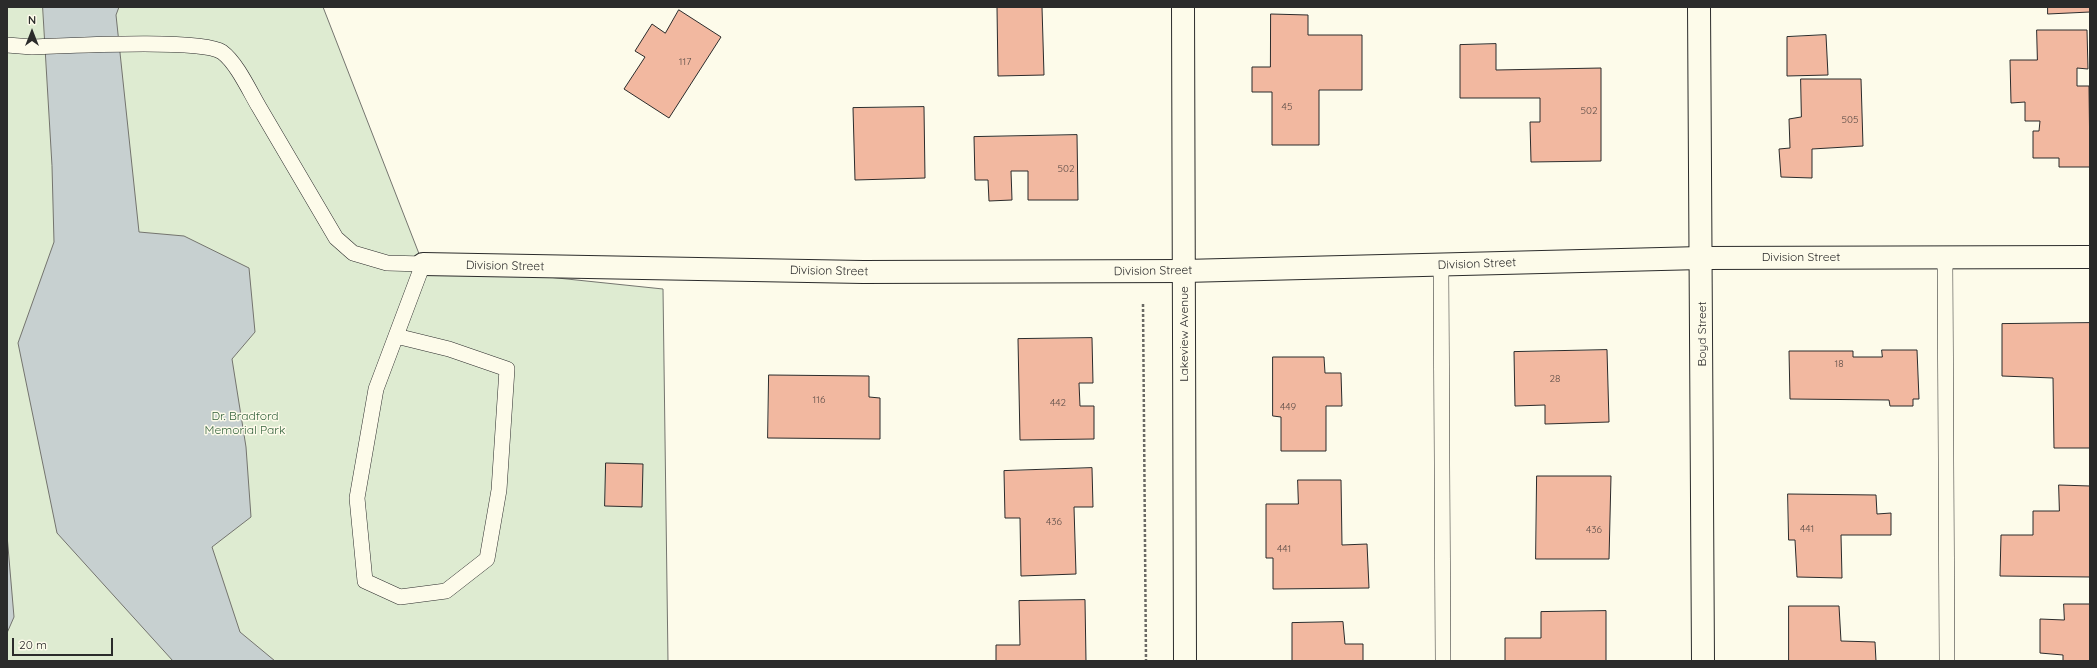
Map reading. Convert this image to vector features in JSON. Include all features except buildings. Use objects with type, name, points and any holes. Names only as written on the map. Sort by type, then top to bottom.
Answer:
[{"type":"street","name":"Lakeview Avenue","points":[[1183,7],[1185,661]]},
{"type":"street","name":"Boyd Street","points":[[1699,7],[1703,661]]},
{"type":"street","name":"Division Street","points":[[423,264],[863,272],[1184,271],[1701,258],[2090,257]]},
{"type":"lane","name":"Division Street","points":[[7,45],[32,47],[182,44],[210,47],[222,52],[232,63],[336,238],[352,253],[387,263],[423,264]]},
{"type":"lane","points":[[1945,257],[1947,661]]},
{"type":"lane","points":[[396,336],[449,349],[507,369],[499,490],[487,559],[446,591],[400,598],[365,581],[358,498],[376,389],[423,264]]},
{"type":"lane","points":[[1441,265],[1443,661]]},
{"type":"path","points":[[1143,304],[1146,661]]},
{"type":"green space","name":"Dr. Bradford Memorial Park","points":[[7,7],[323,7],[423,264],[663,289],[668,661],[7,661]]},
{"type":"shaded area","points":[[43,7],[119,7],[116,15],[139,232],[184,236],[249,268],[255,332],[232,359],[246,447],[251,517],[212,547],[240,632],[275,661],[173,661],[57,533],[18,343],[54,242],[52,166]]},
{"type":"shaded area","points":[[7,535],[14,617],[7,633]]}]
